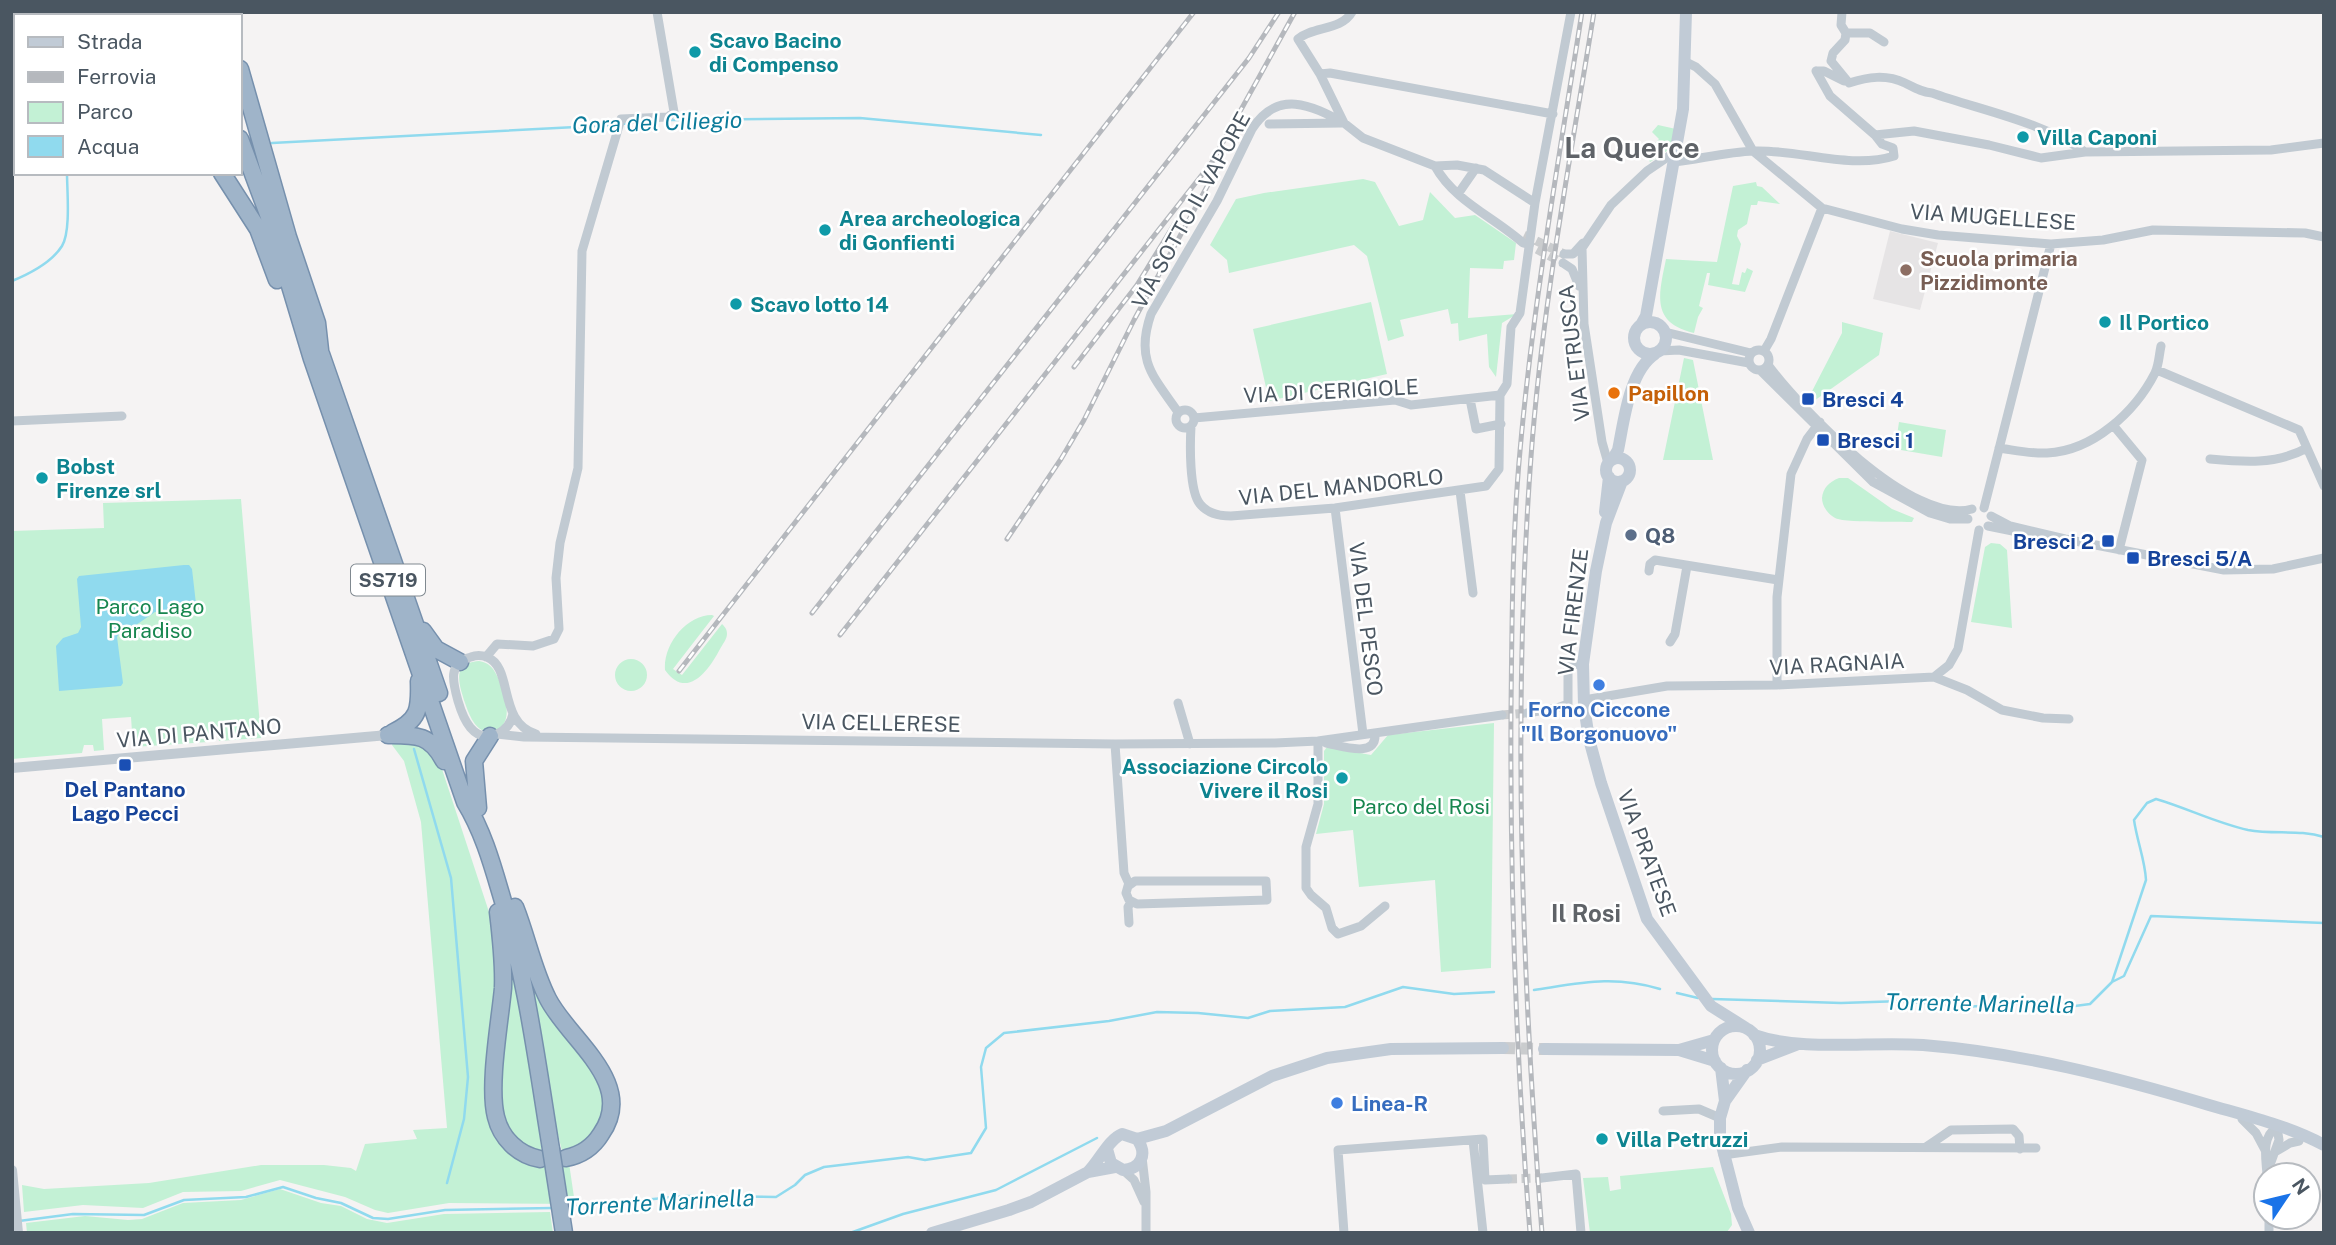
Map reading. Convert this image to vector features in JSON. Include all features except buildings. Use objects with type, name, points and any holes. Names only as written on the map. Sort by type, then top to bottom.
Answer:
[{"type":"highway","points":[[242,76],[288,237],[317,323],[316,354]]},
{"type":"highway","name":"SS719","points":[[242,144],[316,354],[418,665],[472,805]]},
{"type":"highway","points":[[223,175],[258,229],[297,338],[316,354]]},
{"type":"highway","name":"SS719","points":[[316,354],[413,617],[510,925],[520,968],[545,1154],[564,1233]]},
{"type":"highway","points":[[413,617],[436,649],[460,662]]},
{"type":"highway","points":[[388,735],[405,727],[416,715],[419,694],[418,665]]},
{"type":"highway","points":[[388,735],[413,735],[433,744],[472,805]]},
{"type":"highway","points":[[472,805],[474,761],[494,735]]},
{"type":"highway","points":[[488,851],[501,935],[503,984],[494,1086],[495,1115],[501,1129],[516,1149],[526,1156],[545,1154]]},
{"type":"highway","points":[[488,851],[517,910],[548,1000],[560,1020],[596,1062],[610,1090],[611,1107],[603,1132],[583,1152],[566,1158]]},
{"type":"main road","name":"VIA FIRENZE","points":[[1636,377],[1635,332],[1646,316],[1683,109],[1686,12]]},
{"type":"main road","name":"VIA FIRENZE","points":[[1584,703],[1583,664],[1596,571],[1606,523],[1610,467],[1618,450],[1636,377],[1643,364],[1666,342],[1650,283]]},
{"type":"main road","points":[[1641,324],[1650,322],[1662,328]]},
{"type":"main road","points":[[1634,342],[1639,351],[1649,355],[1658,352]]},
{"type":"main road","name":"VIA FIRENZE","points":[[1606,523],[1622,481],[1629,473],[1623,426]]},
{"type":"main road","points":[[1622,481],[1613,481],[1610,467],[1620,458],[1627,462]]},
{"type":"main road","name":"VIA PRATESE","points":[[1584,703],[1589,739],[1601,783],[1639,901],[1657,935],[1708,1002]]},
{"type":"main road","points":[[1708,1002],[1750,1032],[1759,1045],[1757,1060]]},
{"type":"main road","points":[[1708,1002],[1715,1038],[1712,1047],[1725,1101]]},
{"type":"main road","points":[[1544,1049],[1679,1050],[1715,1038],[1730,1027],[1797,1044],[1927,1045],[2110,1076],[2235,1111],[2299,1142],[2324,1148]]},
{"type":"main road","points":[[1742,1232],[1723,1155],[1720,1118],[1725,1101],[1757,1060],[1797,1044]]},
{"type":"main road","points":[[1137,1139],[1166,1131],[1272,1076],[1327,1058],[1391,1049],[1503,1048]]},
{"type":"main road","points":[[1679,1050],[1737,1073],[1747,1070]]},
{"type":"main road","points":[[2210,1105],[2324,1148]]},
{"type":"main road","points":[[932,1233],[1031,1202],[1088,1172],[1134,1168],[1166,1131]]},
{"type":"main road","points":[[1088,1172],[1116,1136],[1127,1134],[1137,1139],[1143,1155]]},
{"type":"main road","points":[[1107,1149],[1108,1159],[1119,1168]]},
{"type":"street","points":[[486,657],[497,644],[522,647],[548,642],[554,639],[559,629],[556,578],[560,543],[578,468],[582,251],[619,122],[671,115],[674,112],[657,12]]},
{"type":"street","points":[[1269,124],[1344,123],[1320,74],[1299,45],[1300,36],[1337,24],[1349,18],[1352,12]]},
{"type":"street","points":[[1470,399],[1476,429],[1501,424],[1500,395],[1507,384],[1511,327],[1520,313],[1535,203],[1571,12]]},
{"type":"street","points":[[1842,12],[1841,25],[1846,33],[1845,40],[1833,54],[1831,61],[1849,83]]},
{"type":"street","points":[[1846,33],[1870,33],[1884,41]]},
{"type":"street","name":"VIA MUGELLESE","points":[[1686,62],[1715,84],[1753,151],[1822,208],[1914,231],[2051,244],[2103,240],[2153,230],[2305,233],[2324,237]]},
{"type":"street","points":[[1674,157],[1753,151],[1847,160],[1894,156],[1894,149],[1882,144],[1830,96],[1816,71],[1824,71],[1849,83],[1879,75],[1901,81],[1921,92],[1932,93],[2047,132],[2071,142],[2085,152]]},
{"type":"street","points":[[1320,74],[1330,72],[1553,114]]},
{"type":"street","points":[[1318,108],[1328,105],[1331,97]]},
{"type":"street","name":"VIA SOTTO IL VAPORE","points":[[1178,412],[1155,380],[1144,352],[1144,334],[1151,314],[1217,201],[1257,121],[1284,104],[1318,108],[1363,138],[1434,166]]},
{"type":"street","points":[[1875,135],[1914,131],[2041,158],[2085,152],[2271,150],[2324,143]]},
{"type":"street","name":"VIA ETRUSCA","points":[[1610,467],[1602,442],[1588,357],[1582,248],[1611,205],[1628,187],[1674,157]]},
{"type":"street","points":[[1524,239],[1458,194],[1443,181],[1434,166],[1457,165],[1484,170],[1535,203]]},
{"type":"street","points":[[1458,194],[1476,168]]},
{"type":"street","points":[[1764,351],[1822,208]]},
{"type":"street","points":[[1583,303],[1572,269],[1564,258],[1581,247],[1599,222]]},
{"type":"street","points":[[1986,524],[1984,508],[2051,244]]},
{"type":"street","points":[[1662,328],[1751,353],[1756,350],[1764,351],[1768,355],[1764,368]]},
{"type":"street","points":[[1999,448],[2047,453],[2067,450],[2113,425],[2135,405],[2157,370],[2161,346]]},
{"type":"street","points":[[1658,352],[1679,350],[1749,363]]},
{"type":"street","points":[[1751,353],[1749,363],[1752,368],[1764,368],[1872,482],[1930,513],[1950,519],[1968,519]]},
{"type":"street","points":[[2157,370],[2299,430],[2324,486]]},
{"type":"street","name":"VIA DI CERIGIOLE","points":[[1189,424],[1395,400],[1411,405],[1500,395]]},
{"type":"street","points":[[1178,412],[1188,410],[1189,424]]},
{"type":"street","name":"VIA DEL MANDORLO","points":[[1178,412],[1176,422],[1189,424],[1195,492],[1199,504],[1215,515],[1231,516],[1335,508],[1486,486],[1500,469],[1501,424]]},
{"type":"street","points":[[12,421],[122,416]]},
{"type":"street","points":[[1818,425],[1877,475],[1916,498],[1955,512],[1984,508]]},
{"type":"street","points":[[1777,685],[1778,580],[1791,474],[1807,439],[1818,425]]},
{"type":"street","points":[[2113,425],[2142,460],[2119,550]]},
{"type":"street","points":[[2210,459],[2249,462],[2274,460],[2307,448]]},
{"type":"street","name":"VIA DEL MANDORLO","points":[[1460,491],[1473,593]]},
{"type":"street","name":"VIA DEL PESCO","points":[[1335,508],[1363,734]]},
{"type":"street","points":[[1968,519],[1972,509]]},
{"type":"street","points":[[1968,519],[1973,528],[1986,524],[2043,539],[2065,540],[2205,567],[2242,571],[2289,567],[2324,558]]},
{"type":"street","name":"VIA RAGNAIA","points":[[1584,703],[1667,686],[1777,685],[1929,677],[1950,665],[1958,649],[1986,524]]},
{"type":"street","points":[[1649,571],[1650,564],[1655,560],[1778,580]]},
{"type":"street","points":[[1670,642],[1675,634],[1686,566]]},
{"type":"street","points":[[475,656],[486,657],[496,664],[513,714],[526,731],[546,737],[475,732],[462,715],[452,680],[454,669],[460,662],[475,656]]},
{"type":"street","points":[[1527,713],[1568,704],[1568,665],[1583,664]]},
{"type":"street","points":[[1929,677],[1967,690],[2002,710],[2043,718],[2069,719]]},
{"type":"street","points":[[1178,703],[1190,744]]},
{"type":"street","points":[[494,735],[508,726],[513,714]]},
{"type":"street","name":"VIA CELLERESE","points":[[546,737],[1190,744],[1318,741],[1502,715]]},
{"type":"street","name":"VIA CELLERESE","points":[[1318,741],[1363,749],[1375,741],[1375,733]]},
{"type":"street","name":"VIA DI PANTANO","points":[[12,768],[388,735]]},
{"type":"street","points":[[1318,741],[1318,804],[1306,848],[1306,887],[1326,908],[1332,928],[1338,933],[1361,926],[1385,905]]},
{"type":"street","points":[[1115,744],[1124,873],[1129,884],[1126,893],[1131,902]]},
{"type":"street","points":[[1129,884],[1135,881],[1146,892],[1211,901],[1267,900],[1266,881],[1211,882],[1146,892],[1128,907],[1129,923]]},
{"type":"street","points":[[1211,882],[1211,901]]},
{"type":"street","points":[[1663,1111],[1699,1108],[1720,1118]]},
{"type":"street","points":[[2242,1119],[2270,1151]]},
{"type":"street","points":[[1921,1149],[1936,1142],[1951,1130],[2013,1129],[2019,1136],[2020,1149]]},
{"type":"street","points":[[2269,1161],[2276,1130]]},
{"type":"street","points":[[1942,1136],[1943,1144],[1948,1149]]},
{"type":"street","points":[[1344,1233],[1338,1150],[1483,1139],[1485,1180],[1508,1179]]},
{"type":"street","points":[[1473,1140],[1483,1233]]},
{"type":"street","points":[[2270,1151],[2299,1142]]},
{"type":"street","points":[[1723,1155],[1782,1147],[2036,1149]]},
{"type":"street","points":[[1143,1155],[1146,1233]]},
{"type":"street","points":[[1119,1168],[1134,1180],[1146,1207]]},
{"type":"street","points":[[12,1170],[18,1230]]},
{"type":"street","points":[[1542,1178],[1576,1174],[1581,1233]]},
{"type":"shaded area","name":"Scuola primaria Pizzidimonte","points":[[1890,231],[1938,243],[1920,310],[1873,299]]},
{"type":"green space","points":[[1658,125],[1676,129],[1670,149],[1650,162],[1645,154],[1659,139],[1652,132]]},
{"type":"green space","points":[[1363,179],[1375,182],[1399,226],[1423,220],[1430,192],[1455,218],[1475,215],[1516,243],[1514,260],[1504,261],[1503,269],[1470,268],[1468,318],[1517,314],[1502,323],[1496,377],[1489,367],[1487,334],[1459,341],[1458,323],[1451,324],[1448,309],[1400,320],[1404,336],[1388,341],[1367,256],[1354,245],[1229,273],[1227,260],[1210,245],[1236,199]]},
{"type":"green space","points":[[1756,182],[1757,186],[1762,187],[1780,204],[1758,201],[1757,205],[1751,205],[1747,224],[1738,230],[1737,236],[1741,244],[1732,284],[1739,285],[1742,272],[1745,273],[1747,268],[1753,271],[1745,292],[1708,285],[1710,273],[1707,273],[1699,306],[1703,308],[1694,333],[1680,328],[1670,322],[1661,305],[1661,284],[1666,259],[1717,262],[1733,186]]},
{"type":"green space","points":[[1371,302],[1387,374],[1269,401],[1253,329]]},
{"type":"green space","points":[[1842,322],[1883,333],[1879,355],[1811,403],[1808,399],[1842,333]]},
{"type":"green space","points":[[1684,358],[1693,360],[1713,460],[1663,460]]},
{"type":"green space","points":[[1899,422],[1946,430],[1942,457],[1895,449]]},
{"type":"green space","points":[[1839,478],[1848,478],[1892,509],[1914,518],[1912,522],[1835,518],[1825,508],[1822,498],[1827,486]]},
{"type":"green space","name":"Parco Lago Paradiso","points":[[241,499],[261,738],[219,741],[218,735],[210,735],[208,742],[133,747],[131,717],[102,719],[104,750],[94,751],[93,745],[84,745],[82,753],[12,759],[12,531],[104,528],[103,503]]},
{"type":"green space","points":[[1991,543],[2000,544],[2007,550],[2012,628],[1971,622],[1985,547]]},
{"type":"green space","points":[[714,616],[673,669],[682,675],[722,624],[727,636],[710,666],[689,683],[673,679],[665,670],[665,660],[672,642],[693,620]]},
{"type":"green space","points":[[631,659],[642,664],[647,675],[642,686],[631,691],[620,686],[615,675],[620,664]]},
{"type":"green space","points":[[479,661],[493,669],[506,700],[506,718],[498,729],[491,731],[480,729],[472,720],[459,682],[464,666]]},
{"type":"green space","name":"Parco del Rosi","points":[[1494,723],[1491,968],[1441,972],[1435,880],[1359,887],[1353,830],[1316,834],[1324,804],[1324,751],[1327,747],[1371,755],[1388,735]]},
{"type":"green space","points":[[413,739],[438,757],[498,946],[489,1103],[534,1163],[569,1163],[575,1204],[449,1203],[388,1213],[345,1197],[280,1180],[241,1191],[183,1192],[143,1208],[83,1205],[24,1212],[22,1185],[44,1189],[149,1183],[261,1165],[324,1165],[356,1171],[365,1144],[417,1139],[413,1130],[447,1128],[421,822],[404,761],[392,745],[393,742]]},
{"type":"green space","points":[[519,928],[535,979],[593,1065],[607,1100],[592,1140],[563,1155],[550,1102]]},
{"type":"green space","points":[[506,937],[535,1090],[542,1156],[514,1140],[499,1109]]},
{"type":"green space","points":[[1713,1167],[1731,1214],[1732,1225],[1727,1232],[1590,1233],[1583,1178],[1608,1177],[1610,1191],[1621,1189],[1620,1176]]},
{"type":"green space","points":[[280,1189],[321,1203],[341,1206],[367,1219],[387,1223],[444,1214],[550,1212],[553,1233],[27,1233],[26,1223],[85,1216],[142,1219],[183,1203],[241,1200]]},
{"type":"water","points":[[189,565],[192,569],[196,604],[194,607],[155,612],[136,625],[123,627],[117,637],[123,683],[121,686],[59,691],[56,646],[63,638],[78,633],[81,627],[77,579],[79,576]]},
{"type":"waterway","name":"Gora del Ciliegio","points":[[671,120],[860,118],[1041,135]]},
{"type":"waterway","name":"Gora del Ciliegio","points":[[622,124],[640,122]]},
{"type":"waterway","name":"Gora del Ciliegio","points":[[272,143],[615,125]]},
{"type":"waterway","name":"Gora del Ciliegio","points":[[12,281],[46,262],[62,246],[68,221],[67,175]]},
{"type":"waterway","points":[[414,749],[451,878],[468,1077],[464,1119],[447,1183]]},
{"type":"waterway","name":"Torrente Marinella","points":[[1712,999],[1841,1003],[1903,1001],[1965,1007],[2050,1001],[2075,1006],[2090,1004],[2112,982],[2146,880],[2134,820],[2147,803],[2156,799],[2248,830],[2305,833],[2324,837]]},
{"type":"waterway","points":[[2112,982],[2124,976],[2151,916],[2324,923]]},
{"type":"waterway","name":"Torrente Marinella","points":[[1534,990],[1612,981],[1660,989]]},
{"type":"waterway","name":"Torrente Marinella","points":[[567,1207],[686,1196],[776,1197],[805,1175],[824,1167],[908,1157],[925,1160],[971,1153],[986,1128],[981,1067],[986,1048],[1004,1033],[1109,1021],[1157,1012],[1248,1018],[1270,1011],[1345,1007],[1403,987],[1454,994],[1494,992]]},
{"type":"waterway","name":"Torrente Marinella","points":[[1677,993],[1698,998]]},
{"type":"waterway","points":[[850,1233],[903,1214],[996,1190],[1097,1138]]},
{"type":"waterway","name":"Torrente Marinella","points":[[19,1221],[73,1214],[144,1215],[184,1200],[246,1197],[283,1187],[341,1203],[373,1218],[388,1219],[445,1210],[553,1208]]},
{"type":"tunnel","points":[[1524,235],[1564,254]]},
{"type":"tunnel","points":[[1525,243],[1563,263]]},
{"type":"tunnel","points":[[1502,715],[1527,713]]},
{"type":"tunnel","points":[[1503,1048],[1544,1049]]},
{"type":"tunnel","points":[[1508,1179],[1542,1178]]},
{"type":"railway","points":[[679,671],[1194,12]]},
{"type":"railway","points":[[812,613],[1249,58],[1279,12]]},
{"type":"railway","points":[[840,635],[1212,162],[1295,12]]},
{"type":"railway","points":[[1530,1233],[1521,1102],[1513,906],[1511,710],[1514,548],[1517,483],[1532,341],[1582,12]]},
{"type":"railway","points":[[1542,1233],[1529,1040],[1522,845],[1525,553],[1542,345],[1594,12]]},
{"type":"railway","points":[[1007,539],[1084,420],[1134,320],[1215,172]]},
{"type":"railway","points":[[1074,367],[1137,285],[1175,223]]},
{"type":"place","name":"Scavo Bacino di Compenso","points":[[695,52]]},
{"type":"place","name":"Villa Caponi","points":[[2023,137]]},
{"type":"place","name":"Area archeologica di Gonfienti","points":[[825,230]]},
{"type":"place","name":"Scuola primaria Pizzidimonte","points":[[1906,270]]},
{"type":"place","name":"Scavo lotto 14","points":[[736,304]]},
{"type":"place","name":"Il Portico","points":[[2105,322]]},
{"type":"place","name":"Papillon","points":[[1614,393]]},
{"type":"place","name":"Bresci 4","points":[[1808,399]]},
{"type":"place","name":"Bresci 1","points":[[1823,440]]},
{"type":"place","name":"Bobst Firenze srl","points":[[42,478]]},
{"type":"place","name":"Q8","points":[[1631,535]]},
{"type":"place","name":"Bresci 2","points":[[2108,541]]},
{"type":"place","name":"Bresci 5/A","points":[[2133,558]]},
{"type":"place","name":"Forno Ciccone \"Il Borgonuovo\"","points":[[1599,685]]},
{"type":"place","name":"Del Pantano Lago Pecci","points":[[125,765]]},
{"type":"place","name":"Associazione Circolo Vivere il Rosi","points":[[1342,778]]},
{"type":"place","name":"Linea-R","points":[[1337,1103]]},
{"type":"place","name":"Villa Petruzzi","points":[[1602,1139]]},
{"type":"district","name":"La Querce","points":[[1632,147]]},
{"type":"district","name":"Il Rosi","points":[[1586,913]]}]
